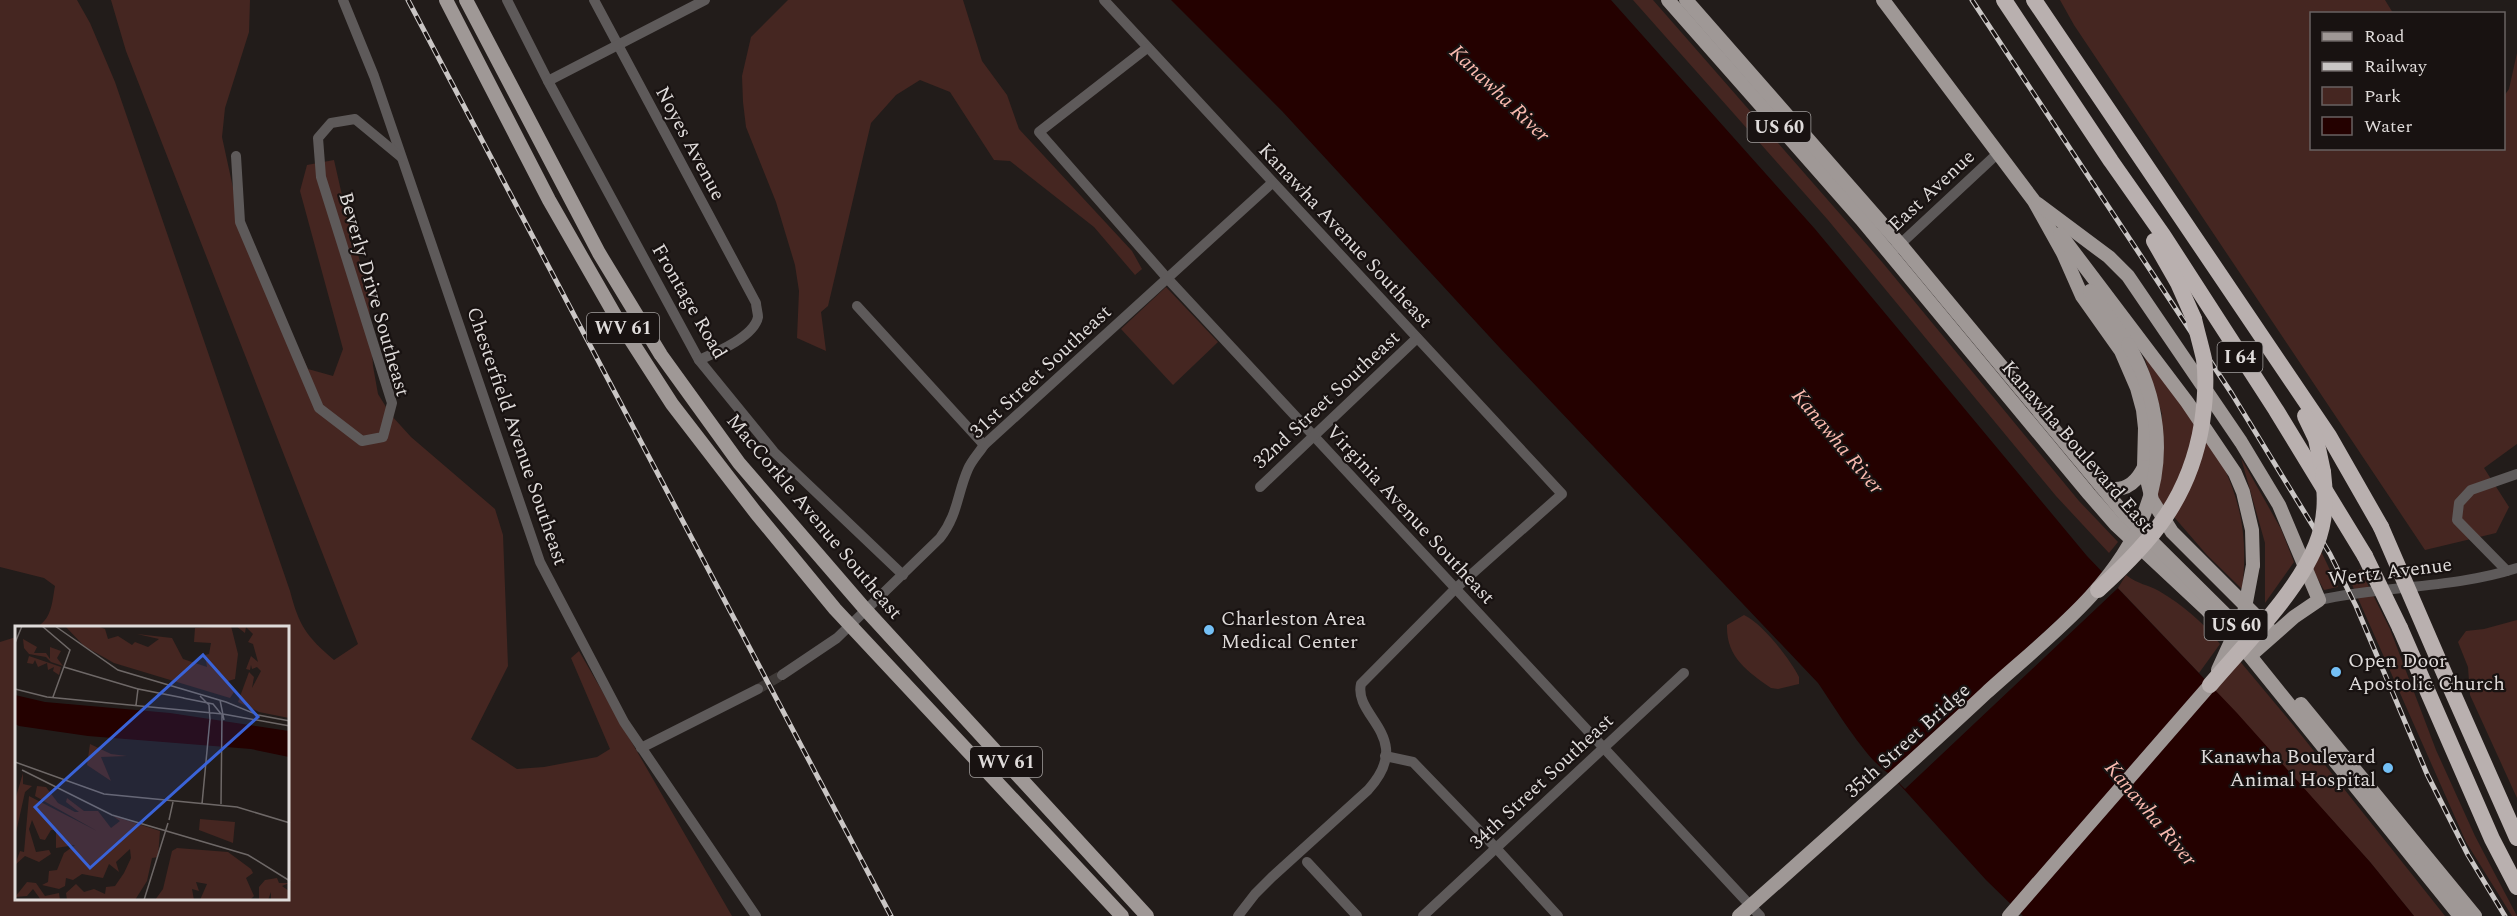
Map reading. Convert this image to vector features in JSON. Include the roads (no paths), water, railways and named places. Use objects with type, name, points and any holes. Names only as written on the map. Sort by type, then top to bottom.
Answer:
[{"type":"highway","name":"I 64","points":[[2004,0],[2163,235],[2276,410],[2365,556],[2400,628],[2492,839],[2517,886]]},
{"type":"highway","name":"I 64","points":[[2034,0],[2329,436],[2381,527],[2517,838]]},
{"type":"highway","points":[[2098,590],[2131,560],[2173,508],[2198,449],[2205,399],[2204,361],[2194,319],[2178,283],[2111,161]]},
{"type":"highway","points":[[2210,685],[2302,572],[2316,544],[2324,518],[2326,495],[2316,439],[2271,351]]},
{"type":"main road","name":"MacCorkle Avenue Southeast","points":[[446,0],[549,200],[616,317],[672,404],[756,513],[850,624],[1122,916]]},
{"type":"main road","name":"MacCorkle Avenue Southeast","points":[[466,0],[599,253],[661,355],[739,463],[865,609],[1147,916]]},
{"type":"main road","name":"Kanawha Boulevard East","points":[[1668,0],[1895,248],[2116,525],[2254,653],[2475,916]]},
{"type":"main road","name":"Kanawha Boulevard East","points":[[1686,0],[1895,248],[2125,515],[2243,632],[2254,653],[2460,916]]},
{"type":"main road","points":[[1883,0],[1997,154],[2090,272],[2229,463],[2243,492],[2254,544],[2253,565],[2244,613],[2210,685],[2009,916]]},
{"type":"main road","points":[[2034,201],[2063,253],[2082,296],[2121,351],[2137,388],[2145,428],[2144,467],[2152,500],[2172,532],[2274,634]]},
{"type":"main road","points":[[2034,201],[2109,257],[2128,276],[2241,442],[2279,505],[2319,600]]},
{"type":"main road","name":"35th Street Bridge","points":[[1739,916],[1895,778],[2098,590],[2127,548],[2143,516],[2149,500],[2156,461],[2157,439],[2151,398],[2137,360],[2128,344],[2063,253]]},
{"type":"main road","points":[[2101,486],[2117,490],[2128,487],[2140,476],[2144,467]]},
{"type":"main road","name":"Wertz Avenue","points":[[2254,653],[2303,610],[2319,600]]},
{"type":"street","name":"Chesterfield Avenue Southeast","points":[[343,0],[374,76],[540,562],[624,722],[756,916]]},
{"type":"street","name":"Frontage Road","points":[[507,0],[548,81],[699,360],[774,452],[903,575]]},
{"type":"street","name":"Noyes Avenue","points":[[594,0],[756,303],[758,318],[750,330],[719,351],[699,360]]},
{"type":"street","points":[[548,81],[705,0]]},
{"type":"street","name":"Kanawha Avenue Southeast","points":[[1104,0],[1562,494],[1456,588]]},
{"type":"street","name":"Virginia Avenue Southeast","points":[[1147,48],[1039,132],[1167,278],[1760,916]]},
{"type":"street","name":"Beverly Drive Southeast","points":[[236,156],[240,222],[319,408],[362,441],[383,437],[392,403],[321,177],[318,138],[331,123],[355,119],[402,157]]},
{"type":"street","name":"East Avenue","points":[[1895,248],[1997,154]]},
{"type":"street","name":"31st Street Southeast","points":[[783,675],[837,638],[903,575],[951,524],[969,468],[984,445],[1272,183]]},
{"type":"street","points":[[857,306],[984,445]]},
{"type":"street","name":"32nd Street Southeast","points":[[1260,487],[1417,338]]},
{"type":"street","points":[[2512,570],[2457,520],[2459,503],[2470,490],[2517,474]]},
{"type":"street","name":"Wertz Avenue","points":[[2319,600],[2354,592],[2473,580],[2512,570]]},
{"type":"street","points":[[1238,916],[1266,882],[1368,790],[1381,772],[1385,743],[1382,733],[1360,698],[1361,684],[1456,588]]},
{"type":"street","name":"34th Street Southeast","points":[[1423,916],[1684,673]]},
{"type":"street","points":[[641,748],[758,689]]},
{"type":"street","points":[[1385,756],[1413,762],[1558,916]]},
{"type":"street","points":[[1307,862],[1357,916]]},
{"type":"water","name":"Kanawha River","points":[[1171,0],[1611,0],[1815,229],[2087,556],[2237,713],[2370,862],[2414,916],[2023,916],[1986,880],[1890,774],[1872,758],[1818,683],[1499,347],[1282,111]]},
{"type":"tunnel","points":[[758,689],[782,675]]},
{"type":"railway","points":[[408,0],[891,916]]},
{"type":"railway","points":[[1972,0],[2232,394],[2330,554],[2356,606],[2427,774],[2468,855],[2505,916]]},
{"type":"place","name":"Charleston Area Medical Center","points":[[1209,630]]},
{"type":"place","name":"Open Door Apostolic Church","points":[[2336,672]]},
{"type":"place","name":"Kanawha Boulevard Animal Hospital","points":[[2388,768]]}]
